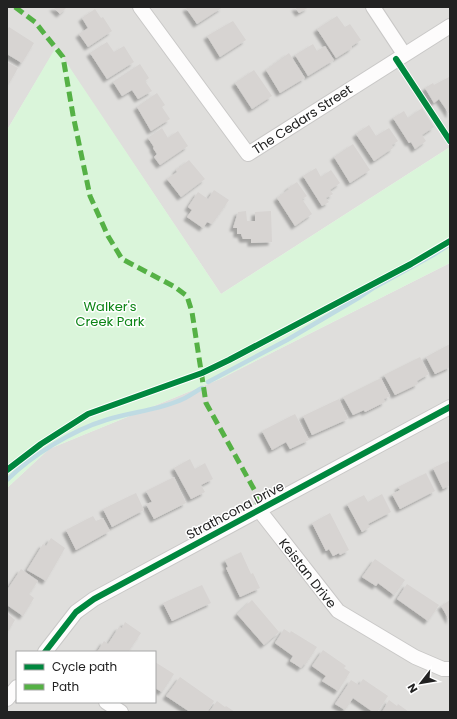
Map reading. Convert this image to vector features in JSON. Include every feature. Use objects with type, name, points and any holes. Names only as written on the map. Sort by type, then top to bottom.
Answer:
[{"type":"street","name":"The Cedars Street","points":[[140,7],[248,154],[450,26]]},
{"type":"street","points":[[373,7],[404,54]]},
{"type":"street","name":"Strathcona Drive","points":[[46,651],[76,612],[94,599],[450,407]]},
{"type":"street","name":"Keistan Drive","points":[[259,510],[338,611],[415,657],[443,669],[450,669]]},
{"type":"street","points":[[7,699],[16,688]]},
{"type":"street","points":[[108,703],[121,712]]},
{"type":"shaded area","points":[[7,7],[450,7],[450,147],[221,294],[56,48],[7,130]]},
{"type":"shaded area","points":[[450,263],[450,712],[7,712],[7,488],[49,449],[220,379]]},
{"type":"green space","name":"Walker's Creek Park","points":[[56,47],[221,294],[450,147],[450,263],[220,379],[49,449],[7,488],[7,130]]},
{"type":"building","points":[[53,7],[67,7],[60,14]]},
{"type":"building","points":[[223,7],[197,24],[186,8]]},
{"type":"building","points":[[295,7],[309,7],[299,13]]},
{"type":"building","points":[[95,9],[101,18],[103,17],[112,31],[88,47],[79,34],[88,28],[82,18]]},
{"type":"building","points":[[337,16],[345,27],[350,24],[361,40],[352,46],[352,48],[336,58],[317,29]]},
{"type":"building","points":[[233,21],[246,40],[220,57],[207,36]]},
{"type":"building","points":[[9,27],[34,43],[22,63],[7,54],[7,30]]},
{"type":"building","points":[[107,42],[114,52],[124,46],[134,62],[107,79],[90,53]]},
{"type":"building","points":[[313,44],[317,51],[325,46],[334,60],[308,76],[295,55]]},
{"type":"building","points":[[289,53],[305,78],[280,93],[266,70]]},
{"type":"building","points":[[7,62],[18,68],[7,87]]},
{"type":"building","points":[[140,64],[149,78],[145,81],[152,91],[138,99],[132,90],[122,96],[113,82]]},
{"type":"building","points":[[254,70],[272,96],[252,109],[235,83]]},
{"type":"building","points":[[449,77],[450,115],[439,99],[434,103],[425,88],[433,83],[434,85]]},
{"type":"building","points":[[157,93],[165,105],[162,107],[170,119],[151,131],[137,107]]},
{"type":"building","points":[[422,108],[434,127],[422,135],[426,141],[415,149],[411,142],[409,143],[393,118],[404,111],[408,118]]},
{"type":"building","points":[[369,125],[376,136],[389,128],[398,141],[392,145],[393,148],[374,161],[356,134]]},
{"type":"building","points":[[162,128],[168,138],[178,131],[188,146],[160,165],[154,157],[157,154],[148,138]]},
{"type":"building","points":[[353,144],[370,170],[350,183],[334,157]]},
{"type":"building","points":[[189,160],[205,179],[181,197],[167,179],[177,172],[176,170]]},
{"type":"building","points":[[316,168],[321,177],[331,170],[340,183],[330,190],[333,194],[326,198],[329,202],[322,206],[303,176]]},
{"type":"building","points":[[297,182],[307,196],[302,199],[312,214],[295,226],[277,198]]},
{"type":"building","points":[[214,190],[229,200],[212,224],[207,222],[203,228],[187,217],[192,210],[188,207],[198,192],[208,199]]},
{"type":"building","points":[[246,211],[247,221],[255,221],[255,212],[271,211],[272,242],[251,243],[251,239],[243,239],[241,234],[237,234],[237,228],[233,228],[238,212]]},
{"type":"building","points":[[450,344],[450,367],[435,374],[426,357]]},
{"type":"building","points":[[420,357],[429,374],[417,381],[418,384],[395,395],[384,375]]},
{"type":"building","points":[[381,378],[390,396],[384,399],[385,402],[365,412],[364,410],[353,415],[343,397]]},
{"type":"building","points":[[339,399],[348,419],[312,435],[303,416]]},
{"type":"building","points":[[295,414],[309,440],[290,449],[286,442],[272,450],[262,431]]},
{"type":"building","points":[[190,459],[195,469],[205,463],[213,479],[201,485],[205,492],[191,499],[174,468]]},
{"type":"building","points":[[450,461],[450,485],[443,489],[433,468]]},
{"type":"building","points":[[426,473],[435,491],[400,509],[392,494],[400,490],[398,487]]},
{"type":"building","points":[[174,477],[186,503],[154,519],[146,504],[152,502],[146,491]]},
{"type":"building","points":[[136,493],[144,510],[112,527],[103,509]]},
{"type":"building","points":[[382,494],[391,512],[368,524],[370,527],[362,532],[347,504],[364,495],[368,502]]},
{"type":"building","points":[[330,513],[349,550],[340,555],[339,553],[333,556],[329,549],[326,551],[312,523]]},
{"type":"building","points":[[93,516],[96,521],[103,518],[110,531],[76,550],[66,530]]},
{"type":"building","points":[[51,538],[65,548],[46,581],[27,570],[43,544],[46,546]]},
{"type":"building","points":[[241,552],[251,574],[253,573],[260,588],[240,597],[226,568],[228,567],[225,560]]},
{"type":"building","points":[[375,559],[405,580],[394,595],[378,583],[376,586],[362,577]]},
{"type":"building","points":[[21,569],[38,581],[29,594],[34,598],[23,616],[7,605],[7,590]]},
{"type":"building","points":[[407,584],[439,605],[428,621],[397,599]]},
{"type":"building","points":[[202,585],[211,603],[172,621],[163,603]]},
{"type":"building","points":[[252,600],[279,632],[264,645],[237,614]]},
{"type":"building","points":[[450,600],[450,621],[441,606]]},
{"type":"building","points":[[7,613],[15,620],[7,633]]},
{"type":"building","points":[[125,622],[141,633],[129,651],[98,651],[104,641],[108,644],[119,627],[122,628]]},
{"type":"building","points":[[284,629],[290,633],[291,631],[317,647],[305,665],[304,664],[301,668],[290,661],[293,656],[275,643]]},
{"type":"building","points":[[323,650],[346,666],[344,668],[350,672],[338,691],[322,681],[326,676],[312,666]]},
{"type":"building","points":[[156,663],[174,674],[162,692],[156,689]]},
{"type":"building","points":[[180,677],[214,701],[207,712],[190,712],[166,696]]},
{"type":"building","points":[[363,679],[388,696],[377,712],[373,712],[353,698],[345,710],[335,704],[351,680],[359,685]]},
{"type":"building","points":[[389,700],[397,706],[398,704],[409,712],[382,712]]},
{"type":"building","points":[[217,701],[225,707],[226,706],[235,712],[209,712]]},
{"type":"waterway","points":[[208,382],[287,340],[450,244]]},
{"type":"waterway","points":[[7,480],[28,461],[54,444],[80,430],[106,420],[174,403],[186,398],[202,388]]},
{"type":"marked path","points":[[15,7],[35,22],[63,57],[73,115],[90,196],[108,236],[122,259],[175,287],[187,296],[192,312],[206,403],[255,491],[259,510]]},
{"type":"cycle path","points":[[396,59],[450,141]]},
{"type":"cycle path","points":[[7,470],[41,444],[88,414],[202,373],[411,264],[450,241]]},
{"type":"cycle path","points":[[46,651],[76,612],[94,599],[450,407]]}]
